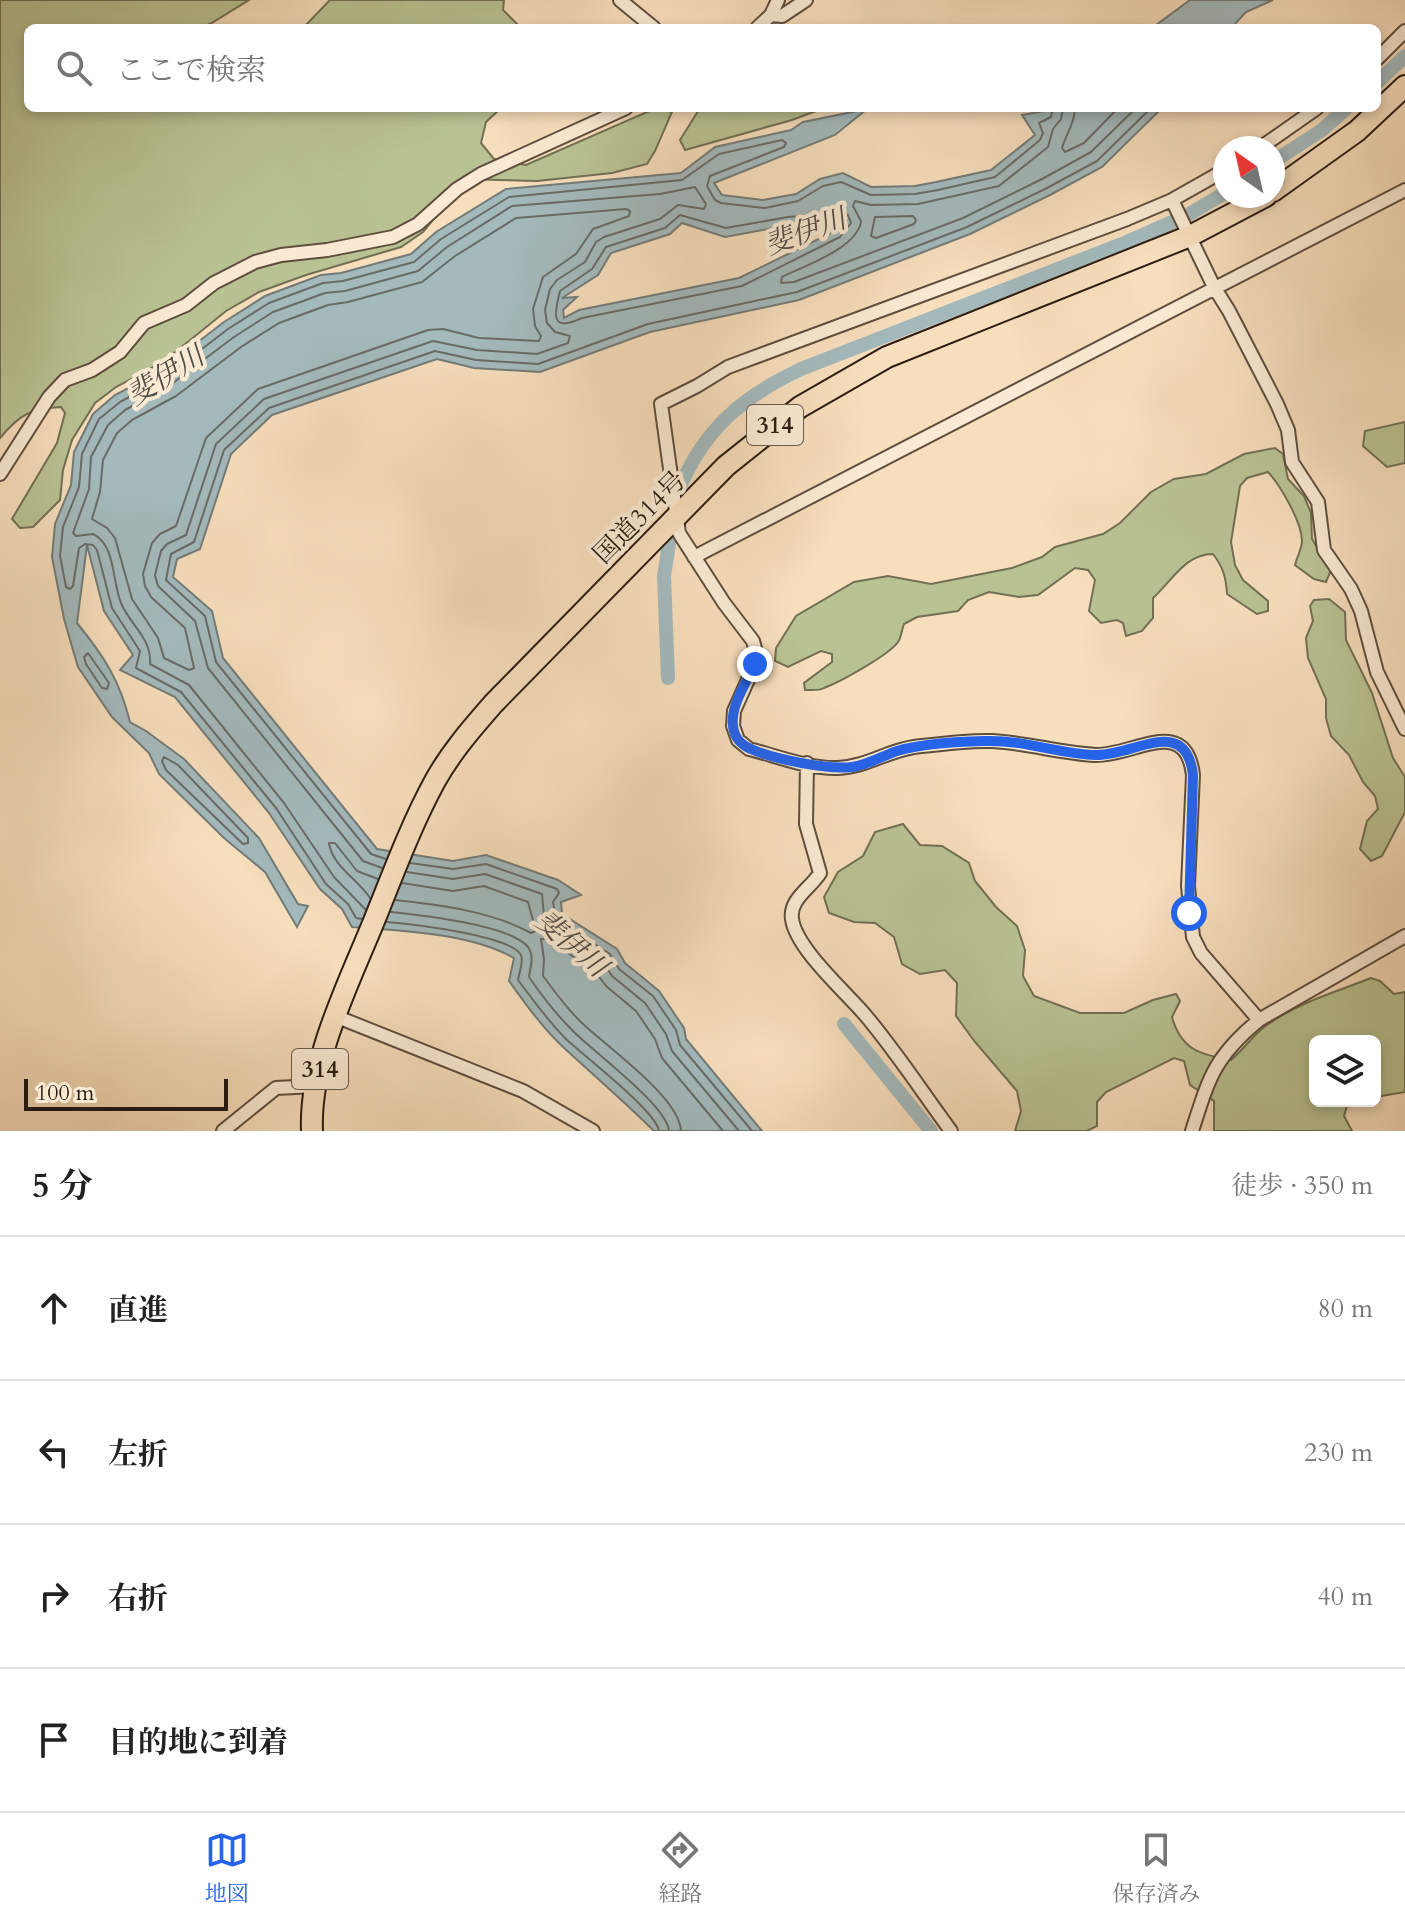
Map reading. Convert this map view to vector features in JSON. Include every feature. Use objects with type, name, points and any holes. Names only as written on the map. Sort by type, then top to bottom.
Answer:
[{"type":"highway","points":[[1381,108],[1405,86]]},
{"type":"highway","points":[[1285,182],[1357,131],[1377,112]]},
{"type":"highway","name":"国道314号","points":[[312,1131],[315,1086],[336,1013],[436,778],[465,737],[504,692],[726,466],[768,430],[836,384],[887,357],[1190,236],[1243,208]]},
{"type":"street","points":[[620,0],[649,24]]},
{"type":"street","points":[[761,24],[771,15],[778,0]]},
{"type":"street","points":[[771,15],[782,16],[806,0]]},
{"type":"street","points":[[1381,55],[1405,31]]},
{"type":"street","points":[[0,474],[49,397],[65,380],[120,352],[144,323],[186,305],[214,283],[255,262],[393,237],[418,224],[457,189],[481,174],[617,112]]},
{"type":"street","points":[[1277,136],[1311,112]]},
{"type":"street","points":[[1213,177],[1172,200],[728,367],[661,404],[679,533],[753,641],[756,652],[755,664],[734,711],[733,726],[738,740],[749,749],[834,768],[855,767],[912,748],[989,741],[1097,755],[1157,742],[1174,742],[1186,749],[1193,775],[1188,886],[1193,937],[1201,953],[1259,1020]]},
{"type":"street","points":[[694,557],[1405,190]]},
{"type":"street","points":[[1172,200],[1214,287],[1277,404],[1288,430],[1292,462],[1318,502],[1324,550],[1351,589],[1361,611],[1377,672],[1405,729]]},
{"type":"street","points":[[807,763],[806,824],[820,873],[798,897],[792,908],[792,920],[817,963],[864,1014],[951,1131]]},
{"type":"street","points":[[1192,1131],[1209,1077],[1227,1050],[1259,1020],[1405,936]]},
{"type":"street","points":[[336,1013],[523,1091],[593,1131]]},
{"type":"street","points":[[223,1131],[276,1088],[315,1086]]},
{"type":"green space","points":[[0,0],[249,0],[210,24],[24,24],[24,112],[497,112],[486,122],[481,143],[494,159],[526,165],[647,112],[672,112],[647,164],[612,173],[537,181],[463,179],[439,196],[432,221],[423,232],[401,247],[259,292],[226,311],[163,362],[116,387],[95,403],[72,440],[63,470],[60,500],[33,527],[20,528],[12,519],[57,443],[65,413],[61,407],[34,411],[20,418],[0,438]]},
{"type":"green space","points":[[330,0],[504,0],[503,10],[517,24],[307,24]]},
{"type":"green space","points":[[698,112],[813,112],[685,150],[680,140]]},
{"type":"green space","points":[[1405,422],[1405,463],[1387,467],[1363,446],[1365,431]]},
{"type":"green space","points":[[1275,448],[1283,454],[1288,479],[1304,496],[1311,513],[1312,539],[1331,570],[1326,582],[1314,579],[1295,565],[1302,541],[1290,504],[1268,472],[1247,478],[1240,486],[1231,542],[1235,565],[1243,580],[1268,601],[1268,611],[1257,614],[1227,594],[1219,563],[1213,554],[1203,555],[1187,563],[1153,598],[1153,618],[1142,631],[1126,636],[1123,623],[1117,620],[1101,623],[1089,611],[1095,580],[1088,570],[1075,568],[1038,595],[1019,597],[989,592],[968,600],[958,611],[917,617],[904,624],[898,642],[885,654],[822,689],[805,690],[804,683],[832,662],[832,654],[821,651],[788,667],[775,661],[776,648],[796,616],[854,582],[888,576],[931,584],[1012,568],[1042,557],[1055,547],[1103,534],[1120,523],[1151,492],[1174,479],[1206,474],[1244,454]]},
{"type":"green space","points":[[1329,599],[1345,612],[1346,640],[1372,693],[1393,758],[1405,777],[1405,812],[1382,856],[1371,861],[1360,849],[1367,821],[1378,809],[1375,796],[1363,782],[1349,755],[1331,736],[1326,718],[1326,699],[1308,658],[1306,638],[1313,621],[1310,606],[1314,600]]},
{"type":"green space","points":[[903,824],[920,845],[942,846],[969,863],[975,881],[1017,926],[1025,950],[1023,976],[1034,996],[1080,1013],[1124,1013],[1176,994],[1180,1001],[1172,1017],[1176,1028],[1187,1044],[1210,1056],[1231,1060],[1262,1029],[1279,1017],[1371,978],[1380,981],[1394,994],[1405,992],[1405,1092],[1381,1096],[1381,1035],[1309,1035],[1309,1107],[1347,1107],[1344,1116],[1352,1131],[1214,1131],[1214,1101],[1190,1085],[1184,1061],[1174,1058],[1106,1092],[1097,1102],[1097,1126],[1087,1131],[1015,1131],[1021,1111],[1017,1091],[956,1016],[957,983],[945,970],[920,974],[902,964],[894,937],[875,923],[854,922],[829,913],[824,897],[838,872],[863,856],[875,832]]},
{"type":"water","points":[[1190,0],[1273,0],[1246,12],[1235,24],[1157,24]]},
{"type":"water","name":"斐伊川","points":[[863,112],[835,135],[714,183],[722,195],[763,200],[796,194],[820,179],[843,173],[871,187],[915,186],[991,170],[1035,135],[1022,115],[1039,112],[1158,112],[1102,167],[1050,195],[970,234],[799,300],[650,332],[540,372],[474,368],[437,359],[272,415],[231,454],[200,549],[177,559],[173,577],[212,611],[223,658],[377,849],[453,861],[486,855],[558,880],[581,895],[561,902],[562,914],[617,949],[625,963],[659,991],[684,1028],[686,1039],[762,1131],[654,1131],[540,1022],[509,981],[514,958],[456,938],[352,927],[342,909],[320,889],[269,813],[175,697],[120,670],[133,655],[104,611],[87,545],[77,623],[110,670],[130,722],[184,759],[259,838],[298,904],[308,906],[297,927],[265,872],[224,838],[159,774],[149,753],[112,717],[78,667],[64,619],[52,557],[55,524],[71,485],[74,452],[93,414],[115,395],[159,372],[224,322],[265,296],[321,275],[341,273],[411,254],[436,232],[506,189],[681,173],[715,147],[791,130],[803,122]],"holes":[[[846,221],[835,231],[739,278],[579,310],[564,318],[563,310],[577,297],[562,298],[598,275],[611,253],[670,234],[682,223],[725,237],[790,225]]]},
{"type":"waterway","points":[[1381,79],[1405,56]]},
{"type":"waterway","points":[[1285,154],[1322,130],[1342,112]]},
{"type":"waterway","points":[[680,487],[701,447],[714,431],[744,403],[780,379],[1127,242],[1186,216],[1213,200]]},
{"type":"waterway","points":[[668,678],[664,576],[669,544]]},
{"type":"waterway","points":[[844,1024],[931,1131]]},
{"type":"route","points":[[755,664],[734,711],[733,726],[738,740],[749,749],[807,763],[834,768],[855,767],[912,748],[989,741],[1097,755],[1157,742],[1174,742],[1186,749],[1193,775],[1189,913]]}]
